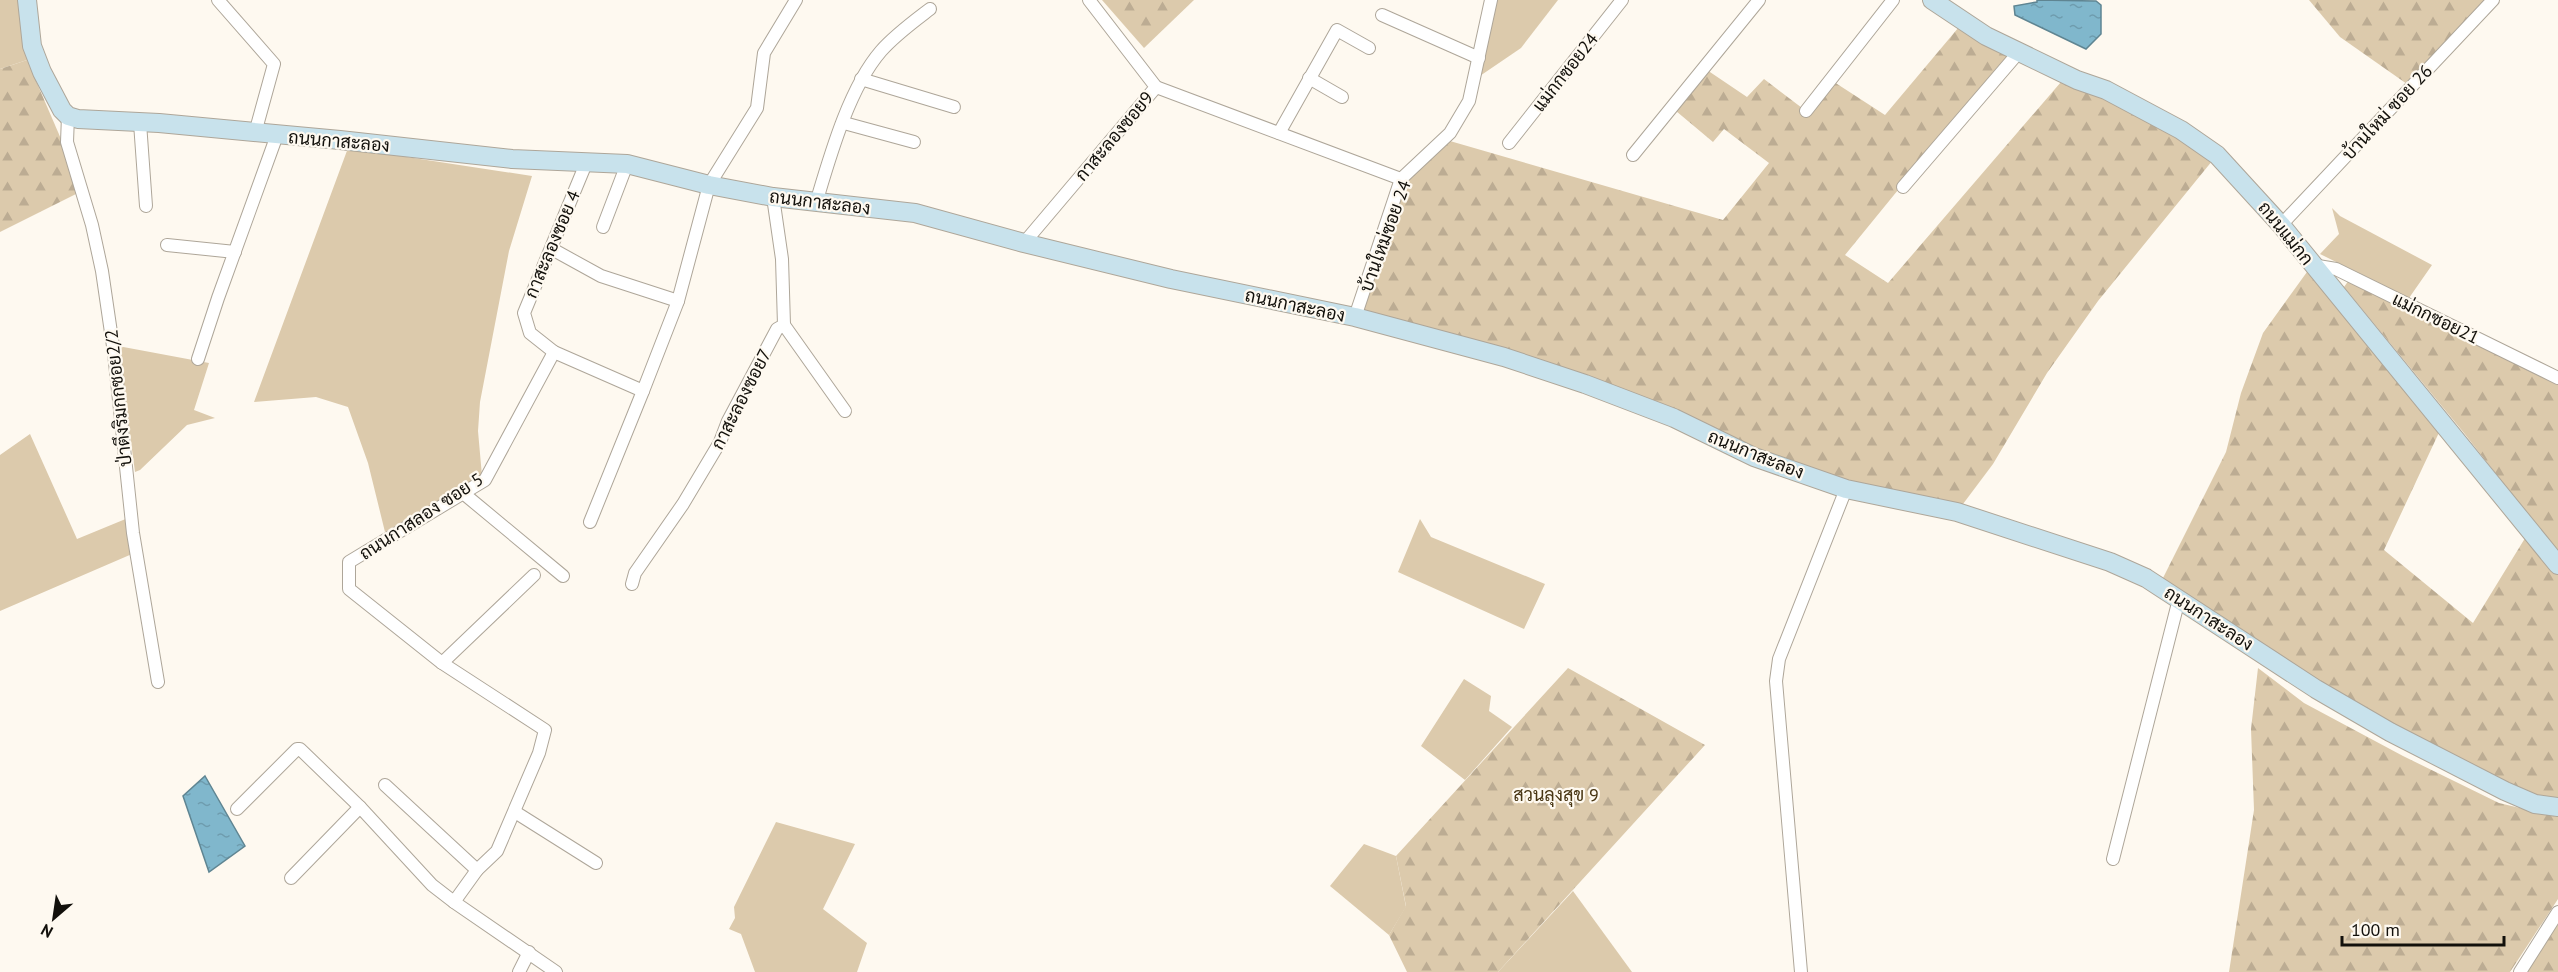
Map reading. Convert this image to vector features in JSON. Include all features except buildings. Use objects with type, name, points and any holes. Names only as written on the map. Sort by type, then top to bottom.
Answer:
[{"type":"street","points":[[27,0],[32,46],[52,92],[68,116]]},
{"type":"street","points":[[218,0],[274,64],[255,133]]},
{"type":"street","points":[[590,522],[678,301],[709,185],[757,108],[764,53],[796,0]]},
{"type":"street","name":"กาสะลองซอย9","points":[[1024,243],[1156,87],[1089,0]]},
{"type":"street","name":"บ้านใหม่ซอย 24","points":[[1355,317],[1401,179],[1450,133],[1461,118],[1469,101],[1491,0]]},
{"type":"street","name":"แม่กกซอย24","points":[[1509,144],[1622,0]]},
{"type":"street","points":[[1633,155],[1759,0]]},
{"type":"street","points":[[1806,111],[1893,0]]},
{"type":"street","name":"ถนนแม่กก","points":[[1932,0],[1986,36],[2078,80],[2106,90],[2181,130],[2217,155],[2281,225],[2558,565]]},
{"type":"street","name":"บ้านใหม่ ซอย 26","points":[[2281,225],[2493,0]]},
{"type":"street","points":[[816,203],[834,145],[861,80],[881,51],[930,9]]},
{"type":"street","points":[[1382,15],[1479,58]]},
{"type":"street","points":[[1279,133],[1336,30],[1369,48]]},
{"type":"street","points":[[1903,187],[2019,52]]},
{"type":"street","points":[[1309,78],[1342,97]]},
{"type":"street","points":[[861,80],[954,107]]},
{"type":"street","points":[[1156,87],[1401,179]]},
{"type":"street","name":"ถนนกาสะลอง","points":[[68,116],[78,119],[340,140],[512,159],[627,164],[709,185],[773,197],[915,213],[1024,243],[1171,279],[1355,317],[1504,357],[1585,384],[1674,418],[1754,457],[1846,489],[1957,512],[2052,541],[2110,562],[2146,578],[2316,689],[2390,732],[2505,791],[2535,804],[2558,807]]},
{"type":"street","name":"ป่าตึงริมกกซอย2/2","points":[[68,116],[67,142],[92,225],[102,271],[114,353],[133,533],[158,682]]},
{"type":"street","points":[[140,123],[146,206]]},
{"type":"street","points":[[844,123],[914,142]]},
{"type":"street","points":[[198,359],[277,135]]},
{"type":"street","name":"กาสะลองซอย 4","points":[[554,352],[530,333],[524,313],[587,161]]},
{"type":"street","points":[[603,227],[627,164]]},
{"type":"street","points":[[773,197],[782,259],[784,325],[845,411]]},
{"type":"street","points":[[167,244],[236,252]]},
{"type":"street","points":[[552,249],[600,276],[678,301]]},
{"type":"street","name":"แม่กกซอย21","points":[[2312,265],[2336,269],[2558,378]]},
{"type":"street","name":"กาสะลองซอย7","points":[[632,584],[635,573],[683,504],[720,442],[728,421],[777,329],[784,325]]},
{"type":"street","points":[[554,352],[643,391]]},
{"type":"street","name":"ถนนกาสลอง ซอย 5","points":[[454,902],[477,870],[497,851],[539,753],[545,730],[442,663],[349,590],[349,562],[485,480],[554,352]]},
{"type":"street","points":[[1801,972],[1776,681],[1779,658],[1846,489]]},
{"type":"street","points":[[464,493],[563,576]]},
{"type":"street","points":[[442,663],[534,574]]},
{"type":"street","points":[[2113,859],[2179,599]]},
{"type":"street","points":[[237,809],[297,749],[360,807],[432,885],[556,972]]},
{"type":"street","points":[[385,786],[477,870]]},
{"type":"street","points":[[291,878],[360,807]]},
{"type":"street","points":[[515,812],[596,863]]},
{"type":"street","points":[[2520,972],[2558,912]]},
{"type":"street","points":[[519,972],[529,952]]},
{"type":"green space","points":[[0,0],[21,0],[27,60],[0,69]]},
{"type":"green space","points":[[1102,0],[1194,0],[1144,48]]},
{"type":"green space","points":[[1491,0],[1558,0],[1521,48],[1474,80]]},
{"type":"green space","points":[[2309,0],[2487,0],[2407,84],[2340,37]]},
{"type":"green space","points":[[1964,21],[2013,49],[1845,255],[1888,283],[2067,75],[2217,155],[2098,301],[2047,373],[1993,464],[1957,512],[1887,498],[1684,423],[1355,317],[1401,179],[1443,139],[1723,220],[1769,163],[1724,129],[1713,142],[1676,111],[1704,68],[1747,97],[1764,79],[1806,111],[1831,80],[1885,115]]},
{"type":"green space","points":[[27,60],[61,139],[78,193],[0,232],[0,69]]},
{"type":"green space","points":[[348,148],[532,176],[509,251],[480,402],[478,431],[482,476],[385,532],[368,463],[348,407],[316,397],[254,402]]},
{"type":"green space","points":[[2332,208],[2340,216],[2432,265],[2409,298],[2320,254],[2339,234]]},
{"type":"green space","points":[[2312,265],[2443,424],[2384,550],[2473,623],[2530,530],[2558,565],[2558,807],[2505,791],[2159,586],[2226,452],[2241,393],[2263,333]]},
{"type":"green space","points":[[2349,280],[2558,384],[2558,553],[2464,433],[2344,287]]},
{"type":"green space","points":[[118,346],[209,363],[194,410],[215,418],[187,425],[140,470],[135,472]]},
{"type":"green space","points":[[30,434],[77,539],[128,518],[132,554],[0,611],[0,455]]},
{"type":"green space","points":[[1420,519],[1431,537],[1545,584],[1524,629],[1398,572]]},
{"type":"green space","name":"สวนลุงสุข 9","points":[[1568,668],[1705,745],[1498,972],[1407,972],[1389,935],[1406,906],[1396,856]]},
{"type":"green space","points":[[2258,668],[2304,703],[2403,756],[2499,803],[2558,817],[2558,899],[2510,972],[2229,972],[2254,810],[2251,729]]},
{"type":"green space","points":[[1464,679],[1491,696],[1489,711],[1512,727],[1465,780],[1421,746]]},
{"type":"green space","points":[[776,822],[855,844],[823,909],[867,943],[857,972],[755,972],[741,934],[729,929],[735,918],[734,907]]},
{"type":"green space","points":[[1364,844],[1396,856],[1406,907],[1389,935],[1330,886]]},
{"type":"green space","points":[[1573,891],[1632,972],[1498,972]]},
{"type":"green space","points":[[2558,912],[2558,972],[2520,972]]},
{"type":"water","points":[[2037,0],[2096,1],[2101,5],[2101,34],[2086,49],[2015,15],[2014,6],[2037,2]]},
{"type":"water","points":[[205,776],[245,846],[209,872],[183,796]]}]
